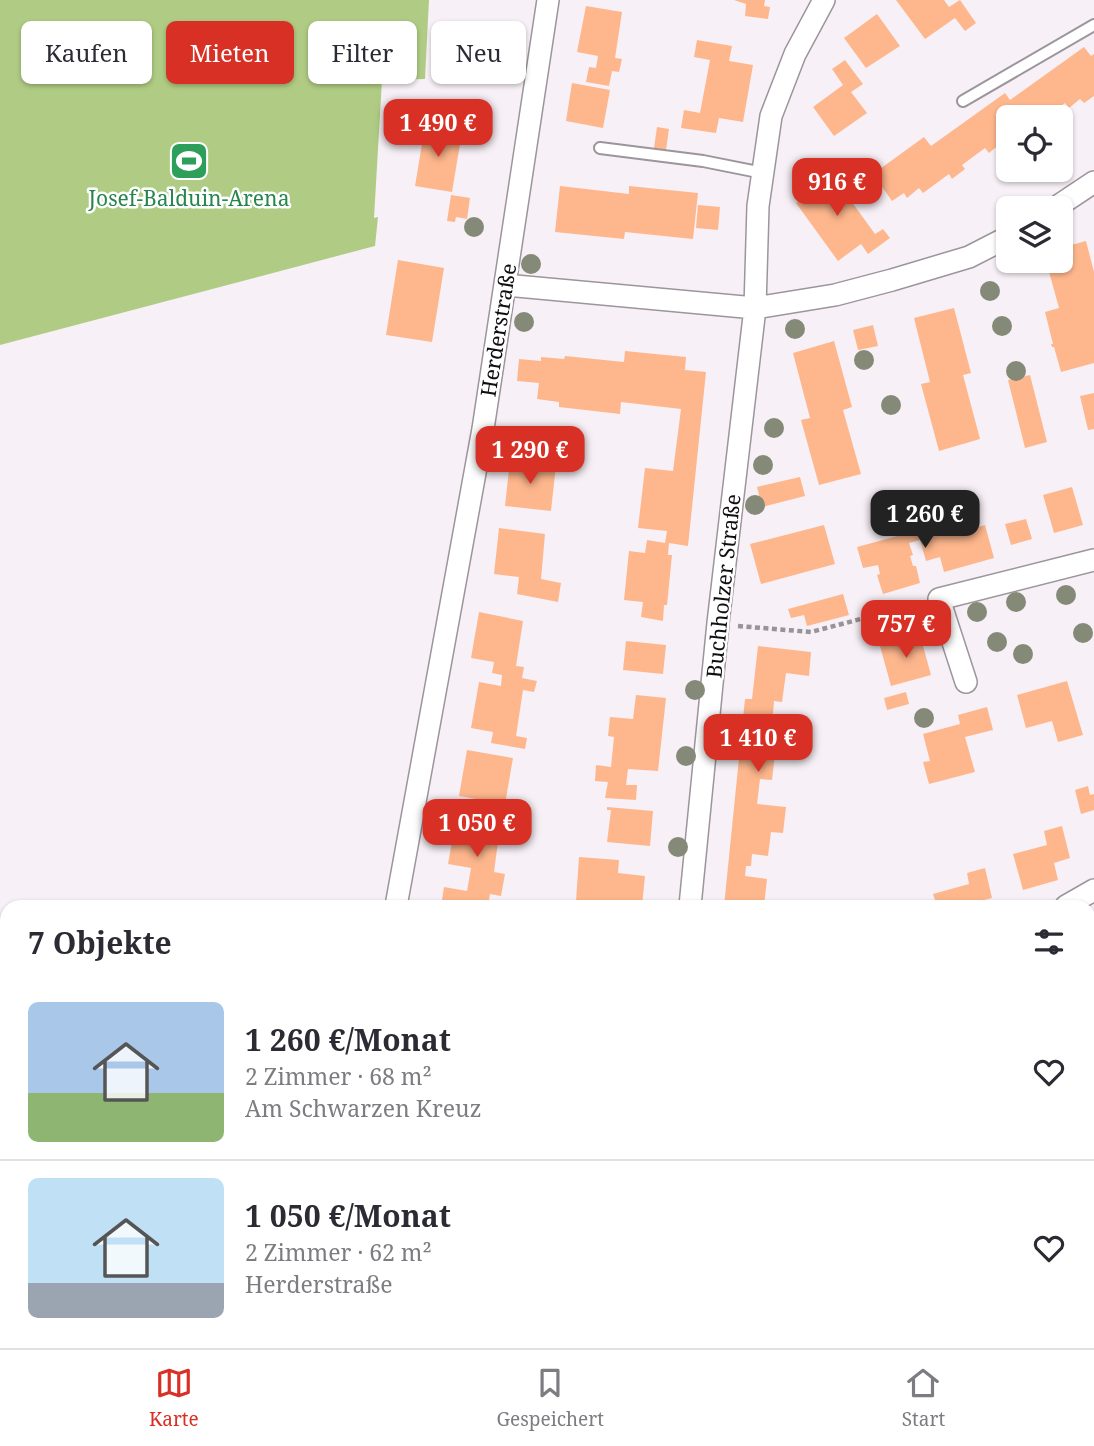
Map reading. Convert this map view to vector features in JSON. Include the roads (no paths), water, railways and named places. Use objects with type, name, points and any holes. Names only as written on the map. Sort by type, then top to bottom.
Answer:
[{"type":"street","name":"Herderstraße","points":[[397,900],[483,429],[548,0]]},
{"type":"street","name":"Buchholzer Straße","points":[[691,900],[718,624],[755,308],[758,206],[771,116],[795,54],[824,0]]},
{"type":"street","points":[[1073,196],[1094,182]]},
{"type":"street","points":[[505,285],[755,308],[835,295],[892,280],[968,257],[996,243]]},
{"type":"street","points":[[966,682],[939,599],[1094,560]]},
{"type":"street","points":[[1076,900],[1094,890]]},
{"type":"lane","points":[[963,101],[1094,25]]},
{"type":"lane","points":[[600,148],[703,161],[763,173]]},
{"type":"place","name":"Josef-Balduin-Arena","points":[[189,161]]}]
